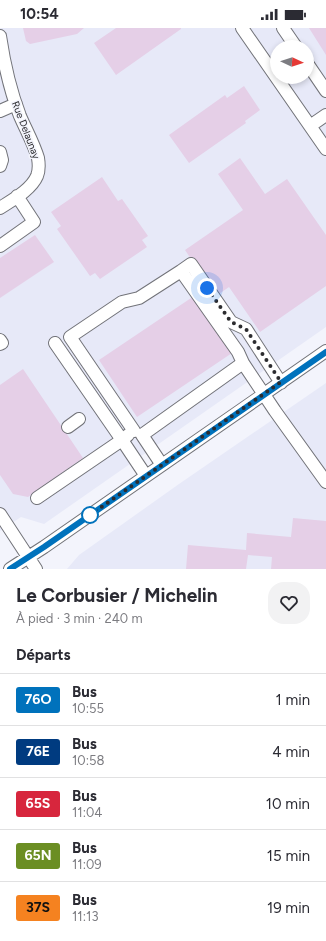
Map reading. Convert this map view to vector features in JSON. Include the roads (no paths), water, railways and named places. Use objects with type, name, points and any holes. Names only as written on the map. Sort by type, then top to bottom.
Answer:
[{"type":"street","points":[[242,28],[310,126],[324,141]]},
{"type":"street","points":[[283,28],[291,40]]},
{"type":"street","name":"Rue Delaunay","points":[[0,36],[7,73],[16,104],[36,154],[39,166],[38,174],[29,188],[0,208]]},
{"type":"street","points":[[314,73],[326,91]]},
{"type":"street","points":[[0,111],[16,104]]},
{"type":"street","points":[[310,126],[326,115]]},
{"type":"street","points":[[0,152],[2,158],[0,166]]},
{"type":"street","points":[[0,246],[34,222],[17,196]]},
{"type":"street","points":[[162,465],[110,396],[70,337],[122,302],[138,298],[190,264],[231,322],[246,329],[281,382]]},
{"type":"street","points":[[181,271],[238,352],[243,363],[264,394],[326,482]]},
{"type":"street","points":[[0,340],[2,343],[0,344]]},
{"type":"street","points":[[55,343],[99,405],[146,476]]},
{"type":"street","points":[[66,359],[79,350]]},
{"type":"street","points":[[10,569],[326,352]]},
{"type":"street","points":[[37,498],[122,440],[138,433],[243,363]]},
{"type":"street","points":[[82,381],[94,372]]},
{"type":"street","points":[[99,405],[110,396]]},
{"type":"street","points":[[68,427],[79,419]]},
{"type":"street","points":[[0,514],[36,569]]}]
